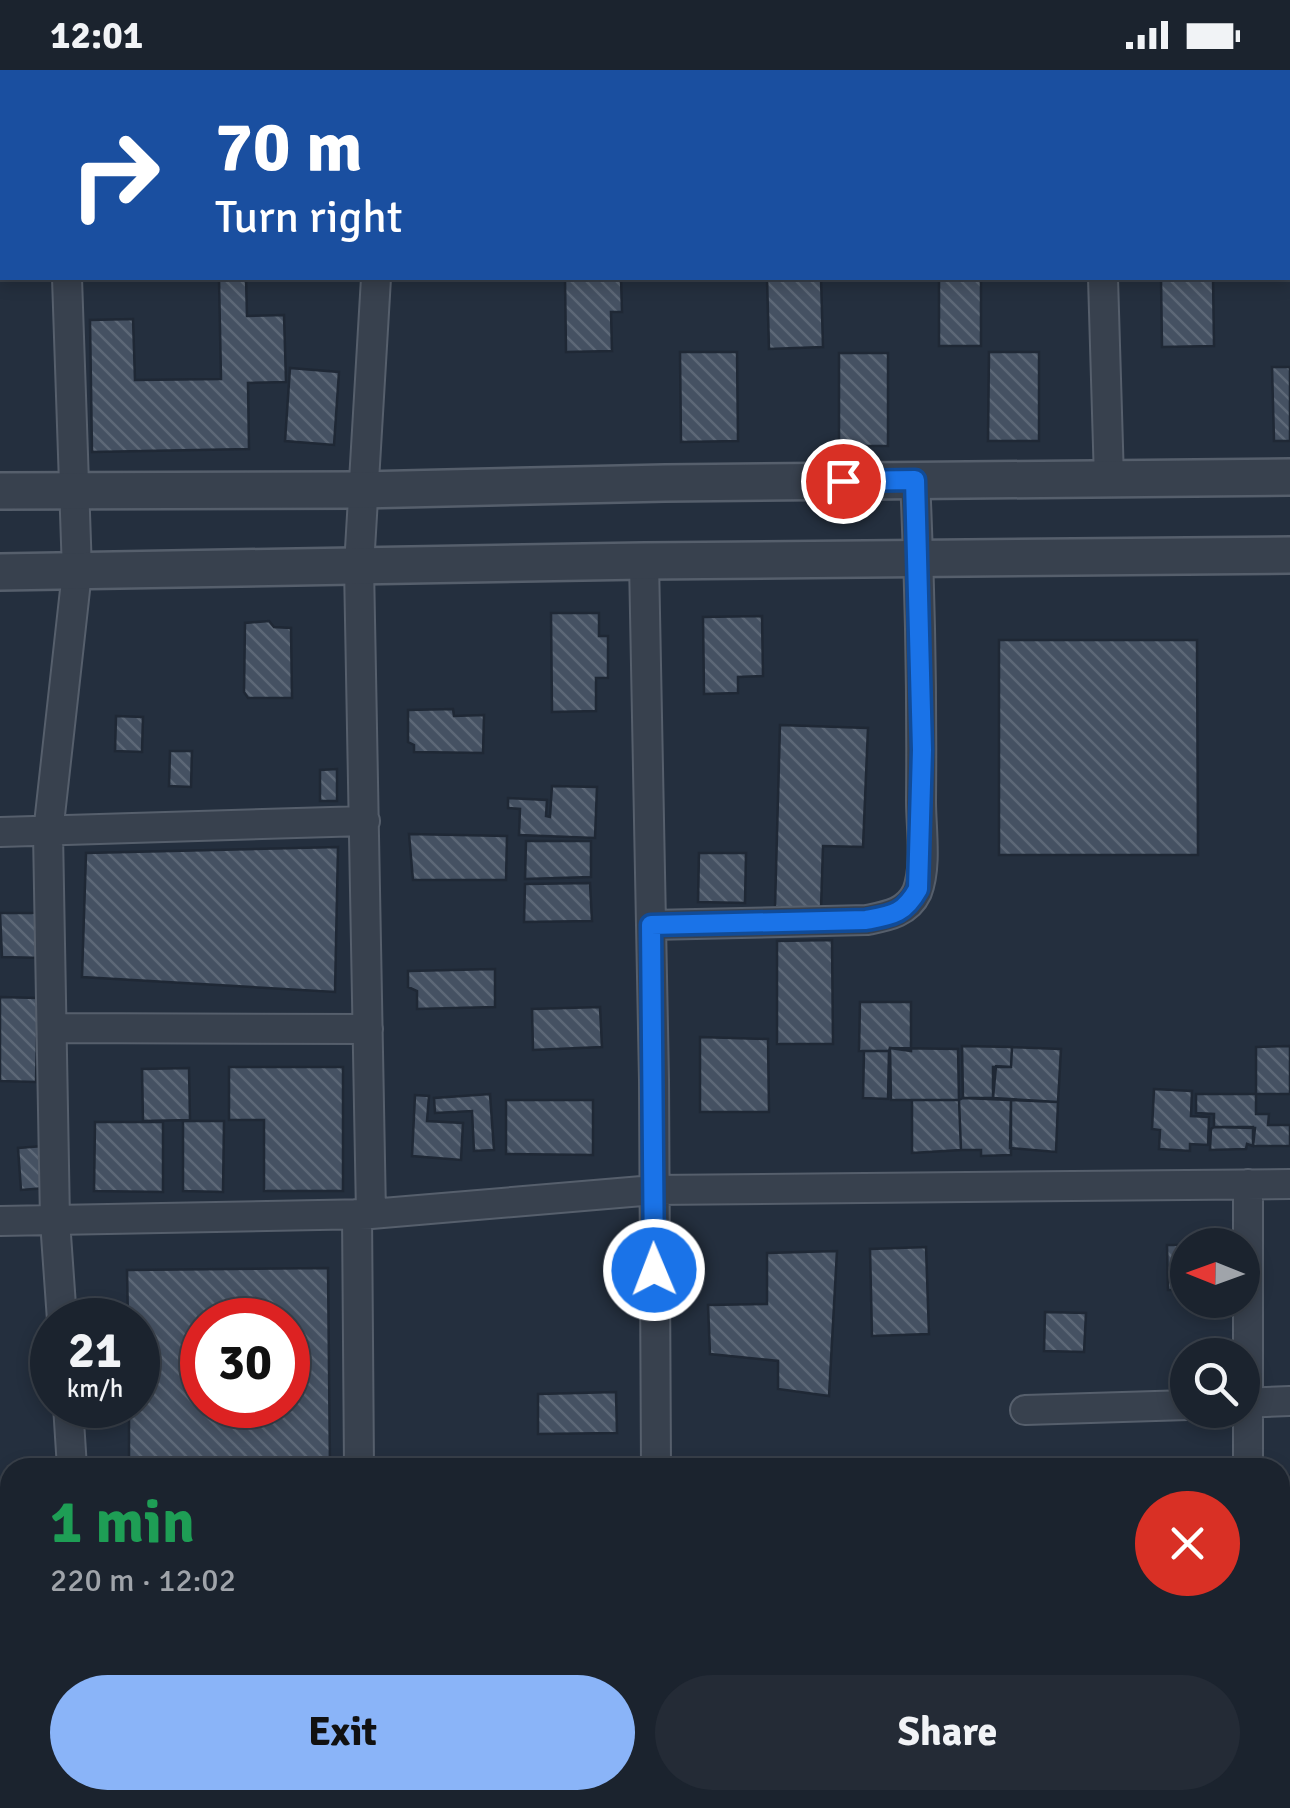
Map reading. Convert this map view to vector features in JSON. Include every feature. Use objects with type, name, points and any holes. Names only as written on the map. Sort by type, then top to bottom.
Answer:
[{"type":"street","points":[[61,1298],[48,833],[77,572],[68,280]]},
{"type":"street","points":[[359,1458],[368,1029],[359,566],[376,280]]},
{"type":"street","points":[[1102,280],[1109,480]]},
{"type":"street","points":[[0,491],[1290,477]]},
{"type":"street","points":[[651,925],[866,920],[892,915],[908,906],[918,889],[921,862],[915,480]]},
{"type":"street","points":[[0,572],[1290,555]]},
{"type":"street","points":[[644,561],[656,1458]]},
{"type":"street","points":[[0,832],[365,821]]},
{"type":"street","points":[[52,1028],[368,1029]]},
{"type":"street","points":[[1246,1338],[1248,1184]]},
{"type":"street","points":[[0,1221],[364,1214],[654,1190],[1290,1184]]},
{"type":"street","points":[[1260,1403],[1290,1402]]},
{"type":"street","points":[[1024,1410],[1170,1406]]},
{"type":"street","points":[[69,1428],[71,1458]]},
{"type":"street","points":[[1246,1428],[1248,1458]]},
{"type":"building","points":[[219,280],[246,280],[247,316],[284,315],[286,382],[248,383],[249,449],[92,452],[90,320],[133,319],[135,380],[221,379]]},
{"type":"building","points":[[565,280],[621,280],[622,312],[611,312],[612,351],[566,352]]},
{"type":"building","points":[[767,280],[821,280],[823,347],[769,349]]},
{"type":"building","points":[[939,280],[981,280],[981,346],[939,346]]},
{"type":"building","points":[[1161,280],[1213,280],[1214,346],[1162,347]]},
{"type":"building","points":[[680,352],[737,352],[738,441],[681,442]]},
{"type":"building","points":[[989,352],[1039,352],[1039,441],[988,441]]},
{"type":"building","points":[[839,353],[888,353],[888,446],[839,446]]},
{"type":"building","points":[[1272,367],[1290,367],[1290,441],[1274,441]]},
{"type":"building","points":[[290,368],[339,372],[334,445],[285,441]]},
{"type":"building","points":[[551,613],[599,613],[599,636],[608,636],[608,678],[596,678],[596,711],[552,712]]},
{"type":"building","points":[[762,616],[763,676],[738,677],[738,693],[704,694],[703,617]]},
{"type":"building","points":[[269,621],[274,627],[291,628],[292,698],[248,698],[244,692],[245,623]]},
{"type":"building","points":[[999,640],[1197,640],[1198,855],[999,855]]},
{"type":"building","points":[[453,709],[454,716],[484,715],[483,753],[414,752],[414,745],[408,742],[408,710]]},
{"type":"building","points":[[116,716],[143,717],[142,752],[115,751]]},
{"type":"building","points":[[780,725],[868,728],[863,847],[823,846],[821,909],[775,907]]},
{"type":"building","points":[[170,751],[192,751],[191,787],[169,786]]},
{"type":"building","points":[[337,769],[337,801],[320,801],[320,770]]},
{"type":"building","points":[[552,786],[597,787],[595,838],[519,835],[520,809],[508,808],[508,798],[547,800],[546,816],[550,817]]},
{"type":"building","points":[[409,834],[507,836],[506,880],[413,880]]},
{"type":"building","points":[[526,841],[591,841],[591,877],[525,879]]},
{"type":"building","points":[[338,847],[335,992],[82,977],[86,853]]},
{"type":"building","points":[[699,853],[746,853],[745,903],[698,902]]},
{"type":"building","points":[[590,883],[592,921],[524,922],[525,884]]},
{"type":"building","points":[[0,913],[41,913],[42,958],[2,957]]},
{"type":"building","points":[[832,940],[833,1044],[777,1044],[777,941]]},
{"type":"building","points":[[495,969],[495,1007],[417,1009],[417,991],[408,987],[408,971]]},
{"type":"building","points":[[0,997],[38,998],[36,1082],[0,1081]]},
{"type":"building","points":[[860,1002],[911,1002],[911,1051],[859,1051]]},
{"type":"building","points":[[600,1007],[602,1047],[533,1050],[532,1009]]},
{"type":"building","points":[[700,1037],[768,1039],[769,1112],[700,1112]]},
{"type":"building","points":[[962,1046],[1012,1047],[1011,1067],[993,1067],[993,1098],[963,1098]]},
{"type":"building","points":[[1290,1046],[1290,1094],[1256,1094],[1256,1047]]},
{"type":"building","points":[[1012,1047],[1061,1049],[1058,1102],[993,1098],[996,1066],[1011,1067]]},
{"type":"building","points":[[890,1048],[958,1049],[959,1100],[891,1100]]},
{"type":"building","points":[[864,1051],[889,1051],[888,1099],[863,1098]]},
{"type":"building","points":[[229,1067],[343,1067],[343,1191],[264,1191],[264,1120],[229,1120]]},
{"type":"building","points":[[189,1068],[190,1120],[143,1121],[142,1069]]},
{"type":"building","points":[[1154,1089],[1192,1091],[1191,1116],[1209,1117],[1208,1145],[1190,1144],[1190,1151],[1159,1149],[1160,1130],[1152,1129]]},
{"type":"building","points":[[490,1094],[494,1150],[474,1151],[472,1111],[435,1113],[434,1098]]},
{"type":"building","points":[[1196,1094],[1256,1094],[1256,1114],[1269,1114],[1268,1125],[1290,1125],[1290,1146],[1253,1146],[1253,1127],[1214,1127],[1214,1114],[1196,1113]]},
{"type":"building","points":[[415,1095],[429,1096],[427,1121],[463,1123],[461,1160],[412,1156]]},
{"type":"building","points":[[506,1100],[593,1100],[593,1155],[506,1154]]},
{"type":"building","points":[[912,1100],[959,1100],[961,1150],[912,1153]]},
{"type":"building","points":[[959,1100],[1011,1100],[1011,1155],[981,1156],[981,1150],[961,1150]]},
{"type":"building","points":[[1011,1100],[1058,1102],[1056,1152],[1010,1148]]},
{"type":"building","points":[[183,1121],[224,1121],[223,1192],[183,1191]]},
{"type":"building","points":[[95,1122],[163,1122],[163,1192],[94,1191]]},
{"type":"building","points":[[1214,1127],[1255,1128],[1253,1146],[1210,1150]]},
{"type":"building","points":[[43,1146],[46,1188],[21,1190],[18,1148]]},
{"type":"building","points":[[1167,1245],[1170,1245],[1170,1290]]},
{"type":"building","points":[[926,1247],[929,1334],[872,1336],[870,1249]]},
{"type":"building","points":[[837,1251],[829,1396],[778,1389],[778,1361],[710,1354],[708,1305],[767,1304],[767,1253]]},
{"type":"building","points":[[328,1268],[330,1458],[129,1458],[129,1428],[160,1428],[160,1298],[128,1298],[127,1270]]},
{"type":"building","points":[[1045,1312],[1086,1313],[1084,1352],[1044,1351]]},
{"type":"building","points":[[616,1392],[617,1433],[538,1434],[538,1394]]},
{"type":"route","points":[[654,1270],[651,925],[866,920],[892,915],[908,906],[918,889],[922,750],[915,480],[843,481]]}]
